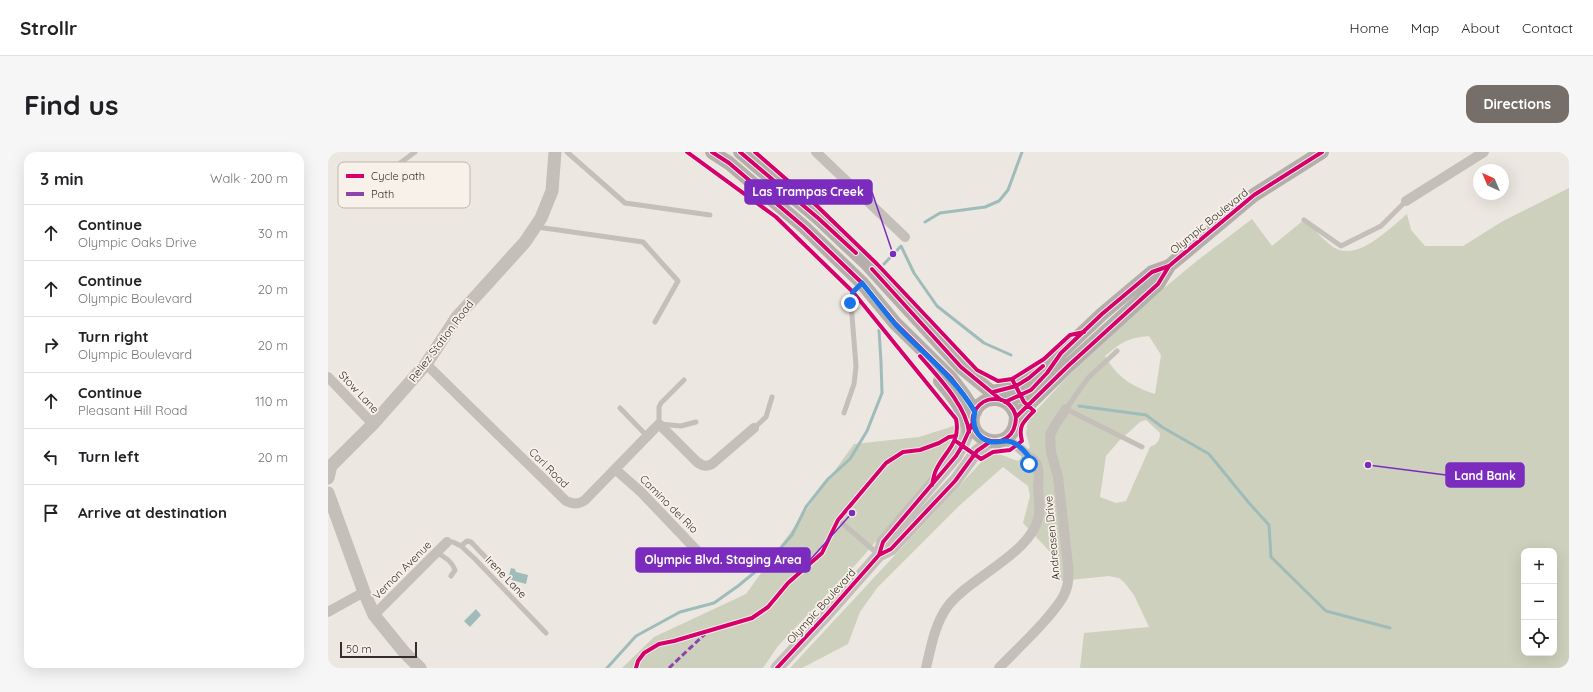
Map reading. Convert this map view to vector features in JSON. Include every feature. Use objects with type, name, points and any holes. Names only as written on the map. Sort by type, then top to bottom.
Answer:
[{"type":"main road","points":[[712,152],[729,163],[804,227],[862,283],[952,395],[966,419],[972,422]]},
{"type":"main road","points":[[740,152],[818,218],[867,264],[961,367],[1012,408],[1008,435],[978,435],[972,422],[964,395],[951,378],[895,323]]},
{"type":"main road","name":"Olympic Boulevard","points":[[1008,435],[1068,366],[1158,284],[1169,266],[1254,195],[1322,152]]},
{"type":"main road","name":"Olympic Boulevard","points":[[972,422],[979,406],[985,401],[1000,398],[1029,378],[1049,361],[1061,354],[1102,314],[1152,272],[1169,266]]},
{"type":"street","name":"Reliez Station Road","points":[[329,474],[331,466],[372,424],[426,364],[457,317],[526,242],[541,218],[552,191],[555,152]]},
{"type":"street","points":[[816,152],[905,237]]},
{"type":"street","points":[[1406,201],[1484,152]]},
{"type":"street","name":"Carl Road","points":[[426,364],[566,501],[571,503],[580,503],[659,424]]},
{"type":"street","name":"Stow Lane","points":[[328,377],[372,424]]},
{"type":"street","name":"Andreasen Drive","points":[[999,668],[1049,615],[1066,591],[1069,578],[1068,565],[1058,477],[1051,452],[1050,435],[1066,409]]},
{"type":"street","name":"Olympic Boulevard","points":[[879,555],[883,542],[956,456],[972,422]]},
{"type":"street","points":[[659,424],[697,462],[708,466],[754,428]]},
{"type":"street","points":[[926,668],[936,630],[948,606],[960,592],[972,582],[1023,544],[1033,530],[1039,516],[1038,484],[1040,478],[1036,462],[1030,458],[1008,435]]},
{"type":"street","name":"Olympic Boulevard","points":[[777,668],[879,555],[891,549],[955,481],[977,451],[1008,435]]},
{"type":"street","name":"Camino del Rio","points":[[615,469],[641,492],[704,558]]},
{"type":"street","points":[[328,493],[364,592],[374,614],[404,652],[420,668]]},
{"type":"street","name":"Vernon Avenue","points":[[374,614],[447,542]]},
{"type":"street","points":[[328,612],[364,592]]},
{"type":"lane","points":[[401,162],[415,152]]},
{"type":"lane","points":[[567,152],[625,203],[710,215]]},
{"type":"lane","points":[[1304,220],[1341,246],[1381,226],[1406,201]]},
{"type":"lane","points":[[536,227],[643,242],[678,281],[655,322]]},
{"type":"lane","points":[[844,413],[854,384],[856,366],[850,303],[853,292],[862,283]]},
{"type":"lane","points":[[1117,351],[1088,378],[1066,409],[1142,448]]},
{"type":"lane","points":[[684,380],[661,402],[659,407],[659,424],[681,426],[696,422]]},
{"type":"lane","points":[[754,428],[766,417],[772,397]]},
{"type":"lane","points":[[620,408],[647,436]]},
{"type":"lane","points":[[842,523],[879,555]]},
{"type":"lane","points":[[460,546],[467,541],[470,542],[494,565]]},
{"type":"lane","name":"Irene Lane","points":[[447,542],[453,542],[460,546],[495,578],[546,633]]},
{"type":"lane","points":[[436,553],[444,556],[454,566],[455,570],[451,576]]},
{"type":"green space","points":[[1569,188],[1569,668],[1080,668],[1084,633],[1149,627],[1134,595],[1119,578],[1109,576],[1060,581],[1052,554],[1023,523],[1030,496],[1028,486],[1003,467],[960,505],[877,588],[860,612],[848,644],[802,668],[790,668],[987,456],[1000,455],[1018,461],[1030,447],[1026,434],[1027,425],[1032,415],[1070,374],[1158,293],[1252,219],[1272,246],[1305,219],[1333,247],[1342,251],[1352,251],[1373,242],[1407,214],[1411,230],[1425,246],[1463,246],[1503,221]],"holes":[[[1149,336],[1161,355],[1155,394],[1139,388],[1120,376],[1105,356],[1125,342],[1135,338]],[[1146,420],[1160,433],[1159,440],[1150,447],[1126,501],[1116,503],[1100,497],[1106,456],[1119,441],[1140,422]]]},
{"type":"green space","points":[[963,423],[963,430],[958,443],[943,464],[858,562],[778,646],[763,668],[622,668],[654,637],[746,594],[854,444],[919,437]]},
{"type":"water","points":[[511,568],[515,569],[516,572],[528,575],[526,584],[508,579]]},
{"type":"water","points":[[476,609],[481,615],[470,627],[464,621]]},
{"type":"waterway","points":[[925,222],[940,213],[985,207],[999,201],[1008,190],[1022,152]]},
{"type":"waterway","points":[[884,264],[901,246],[914,273],[937,306],[984,343],[1011,355]]},
{"type":"waterway","points":[[607,668],[636,636],[680,612],[714,603],[738,586],[772,558],[792,535],[806,507],[828,479],[850,459],[867,431],[882,393],[879,330]]},
{"type":"waterway","points":[[1079,406],[1146,415],[1162,427],[1209,454],[1269,525],[1271,557],[1326,611],[1390,628]]},
{"type":"marked path","points":[[669,668],[705,634]]},
{"type":"cycle path","points":[[687,152],[776,217],[853,292],[956,419],[957,427],[954,441],[936,470],[932,485]]},
{"type":"cycle path","points":[[712,152],[729,163],[804,227],[862,283],[895,323],[951,378],[975,412]]},
{"type":"cycle path","points":[[740,152],[818,218],[856,253]]},
{"type":"cycle path","points":[[755,152],[817,206],[877,264],[977,370],[998,381],[1012,379],[1044,359],[1070,335],[1084,332]]},
{"type":"cycle path","points":[[1016,417],[1015,413],[1008,404],[1002,400],[991,399],[984,402],[976,409],[973,420],[975,429],[980,436],[989,440],[998,441],[1007,438],[1013,430],[1016,417],[1068,366],[1158,284],[1169,266],[1254,195],[1322,152]]},
{"type":"cycle path","points":[[1005,402],[1031,390],[1047,373],[1061,353],[1102,314],[1152,272],[1169,266]]},
{"type":"cycle path","points":[[872,269],[961,367],[1001,400]]},
{"type":"cycle path","points":[[920,356],[957,401],[967,422],[969,432]]},
{"type":"cycle path","points":[[993,392],[1016,386],[1029,378],[1043,366]]},
{"type":"cycle path","points":[[957,442],[981,459],[993,452],[1010,450],[1022,441],[1022,424],[1034,411],[1024,402],[1012,379]]},
{"type":"cycle path","points":[[879,555],[883,542],[956,456],[973,422]]},
{"type":"cycle path","points":[[636,668],[638,661],[644,653],[659,644],[752,618],[768,607],[788,583],[822,553],[838,520],[886,463],[903,452],[920,450],[939,443],[949,437],[956,436]]},
{"type":"cycle path","points":[[777,668],[879,555],[891,549],[955,481],[977,451],[991,441]]},
{"type":"place","name":"Las Trampas Creek","points":[[893,254]]},
{"type":"place","name":"Land Bank","points":[[1368,465]]},
{"type":"place","name":"Olympic Blvd. Staging Area","points":[[852,513]]},
{"type":"route","points":[[850,303],[853,292],[862,283],[895,323],[951,378],[964,395],[975,412],[973,422],[978,435],[991,442],[1003,440],[1017,445],[1030,458],[1029,464]]}]
